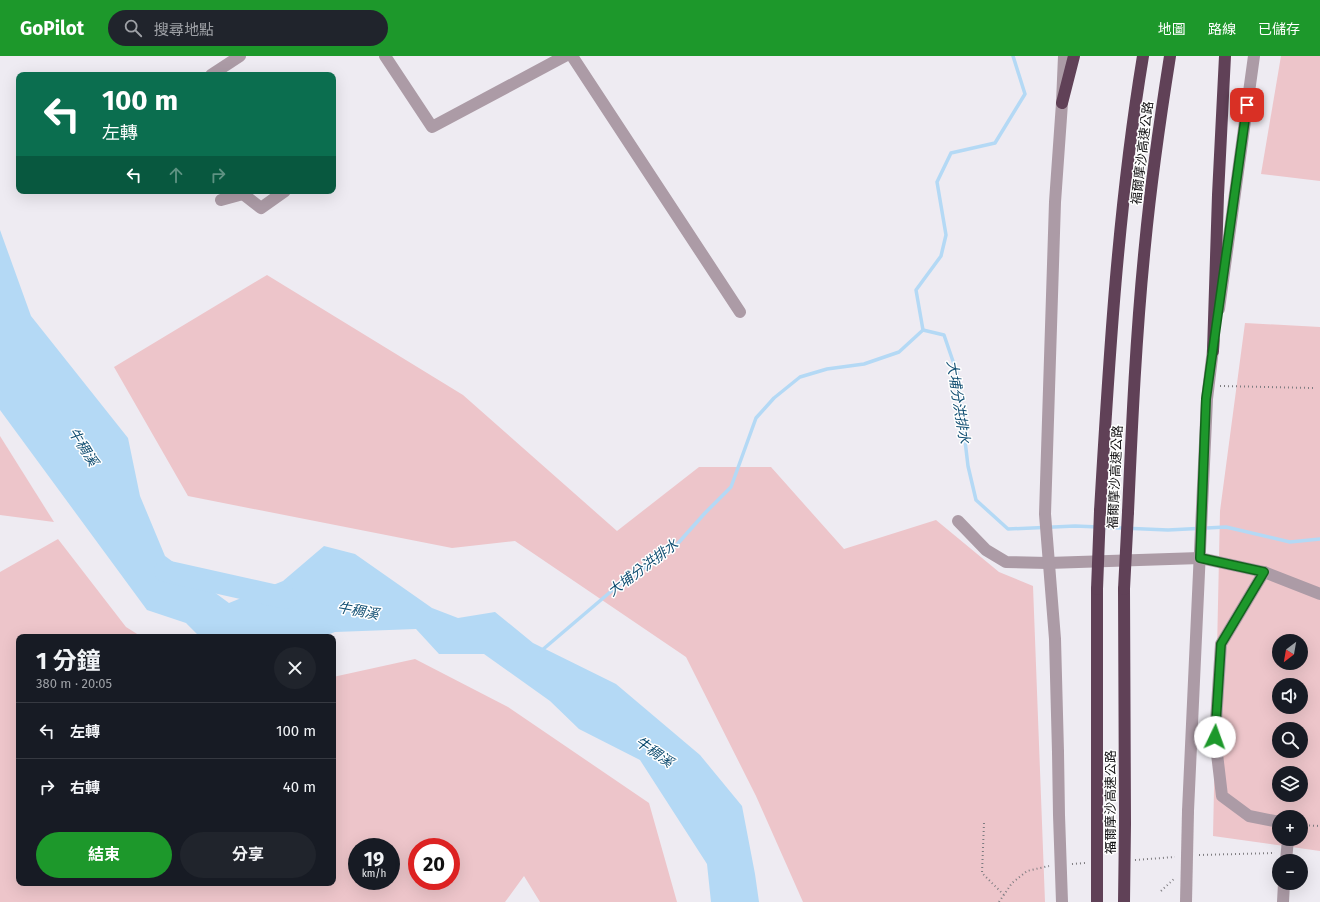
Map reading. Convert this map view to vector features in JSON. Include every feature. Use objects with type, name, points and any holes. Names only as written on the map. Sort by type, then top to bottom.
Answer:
[{"type":"highway","points":[[1062,103],[1074,56]]},
{"type":"highway","name":"福爾摩沙高速公路","points":[[1097,902],[1098,589],[1100,511],[1108,375],[1119,242],[1133,116],[1143,56]]},
{"type":"highway","name":"福爾摩沙高速公路","points":[[1124,902],[1124,589],[1135,370],[1144,245],[1160,118],[1170,56]]},
{"type":"highway","points":[[1213,351],[1218,188],[1225,56]]},
{"type":"street","points":[[218,72],[240,56]]},
{"type":"street","points":[[385,56],[432,127],[565,56]]},
{"type":"street","points":[[572,56],[740,312]]},
{"type":"street","points":[[1062,902],[1055,639],[1048,563],[1045,506],[1055,202],[1064,56]]},
{"type":"street","points":[[1186,902],[1188,811],[1206,399],[1254,56]]},
{"type":"street","points":[[221,200],[243,194],[261,208],[281,194]]},
{"type":"street","points":[[958,521],[986,550],[1006,562],[1048,563],[1200,558],[1264,572],[1320,594]]},
{"type":"street","points":[[1264,572],[1221,644],[1215,737],[1222,796],[1249,816],[1272,821]]},
{"type":"street","points":[[1283,902],[1284,890]]},
{"type":"path","points":[[1208,386],[1313,388]]},
{"type":"path","points":[[984,823],[982,873],[1004,895]]},
{"type":"path","points":[[1308,825],[1320,826]]},
{"type":"shaded area","points":[[1281,56],[1320,56],[1320,181],[1261,174]]},
{"type":"shaded area","points":[[267,275],[463,395],[617,531],[699,467],[771,467],[844,549],[936,520],[999,572],[1033,586],[1045,902],[803,902],[756,796],[686,657],[515,541],[452,548],[188,496],[114,367]]},
{"type":"shaded area","points":[[1245,323],[1320,327],[1320,851],[1284,846],[1308,846],[1308,810],[1272,810],[1272,844],[1213,836],[1220,511]]},
{"type":"shaded area","points":[[0,436],[54,522],[0,515]]},
{"type":"shaded area","points":[[58,539],[126,627],[137,634],[16,634],[16,886],[336,886],[336,676],[415,659],[508,707],[649,803],[677,902],[540,902],[524,876],[505,902],[0,902],[0,572]]},
{"type":"water","points":[[0,230],[31,316],[128,438],[140,496],[165,556],[229,603],[283,581],[324,546],[355,554],[432,608],[458,618],[495,612],[533,643],[616,684],[700,755],[742,806],[759,902],[711,902],[707,864],[640,760],[579,729],[550,701],[484,654],[439,654],[416,629],[335,632],[329,634],[197,634],[186,623],[147,610],[0,410]]},
{"type":"waterway","points":[[923,330],[916,290],[941,256],[946,235],[937,182],[951,153],[995,143],[1025,94],[1013,56]]},
{"type":"waterway","name":"大埔分洪排水","points":[[541,651],[622,582],[672,550],[705,513],[731,487],[756,418],[774,398],[800,377],[827,369],[864,364],[899,352],[923,330],[944,335],[957,373],[968,466],[976,500],[1008,529],[1075,526],[1168,530],[1226,527],[1290,542],[1320,539]]},
{"type":"waterway","name":"牛稠溪","points":[[165,571],[286,598]]},
{"type":"route","points":[[1215,737],[1221,644],[1264,572],[1200,558],[1206,399],[1247,105]]}]
